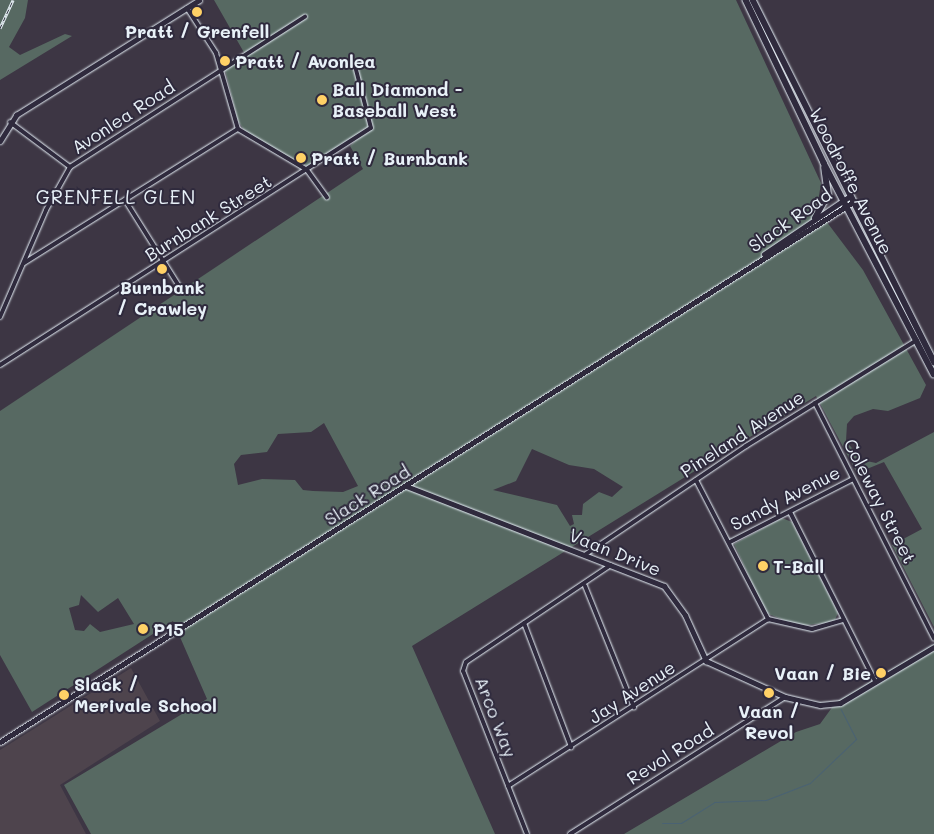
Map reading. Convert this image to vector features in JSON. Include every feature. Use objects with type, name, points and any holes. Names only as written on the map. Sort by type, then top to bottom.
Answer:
[{"type":"main road","name":"Woodroffe Avenue","points":[[746,0],[844,203],[934,374]]},
{"type":"main road","name":"Woodroffe Avenue","points":[[752,0],[934,362]]},
{"type":"main road","points":[[815,218],[828,195],[824,163]]},
{"type":"street","points":[[0,141],[9,122],[199,0]]},
{"type":"street","points":[[187,8],[223,69],[238,129],[307,170],[327,198]]},
{"type":"street","name":"Avonlea Road","points":[[0,317],[46,210],[70,167],[305,17]]},
{"type":"street","name":"Burnbank Street","points":[[0,365],[371,128],[354,62]]},
{"type":"street","points":[[9,122],[70,167]]},
{"type":"street","points":[[24,263],[238,129]]},
{"type":"street","name":"Slack Road","points":[[746,268],[815,218],[851,199]]},
{"type":"street","points":[[125,200],[179,286]]},
{"type":"street","name":"Slack Road","points":[[0,742],[406,486],[844,203]]},
{"type":"street","name":"Pineland Avenue","points":[[586,554],[815,403],[917,340]]},
{"type":"street","name":"Coleway Street","points":[[815,403],[934,638]]},
{"type":"street","name":"Sandy Avenue","points":[[730,542],[853,479]]},
{"type":"street","points":[[696,480],[730,542],[768,619],[812,629],[844,620]]},
{"type":"street","name":"Vaan Drive","points":[[406,486],[586,554],[672,592],[706,662]]},
{"type":"street","points":[[790,512],[876,682]]},
{"type":"street","name":"Arco Way","points":[[527,834],[463,671],[473,655],[586,586],[611,565]]},
{"type":"street","points":[[586,586],[634,707]]},
{"type":"street","name":"Jay Avenue","points":[[508,786],[706,662],[768,619]]},
{"type":"street","points":[[524,623],[571,747]]},
{"type":"street","points":[[706,662],[785,697],[820,705],[840,703],[934,646]]},
{"type":"street","name":"Revol Road","points":[[570,834],[785,697]]},
{"type":"shaded area","points":[[131,668],[160,721],[60,785],[86,834],[0,834],[0,750]]},
{"type":"green space","points":[[0,0],[28,0],[25,18],[9,47],[20,55],[65,34],[72,36],[0,80]]},
{"type":"green space","points":[[214,0],[736,0],[821,183],[817,209],[863,270],[926,385],[920,398],[888,411],[873,409],[854,416],[847,424],[846,441],[862,460],[876,463],[934,432],[934,627],[892,545],[922,529],[884,462],[857,473],[816,396],[412,646],[495,834],[91,834],[64,785],[207,699],[173,621],[32,712],[0,655],[0,411],[363,169],[350,146],[365,131],[309,167],[248,136],[238,121],[225,70],[246,56]],"holes":[[[324,423],[358,486],[343,492],[313,491],[303,490],[295,480],[262,479],[238,485],[234,464],[241,455],[267,452],[278,434],[311,432]],[[532,449],[569,465],[594,469],[623,487],[612,497],[599,492],[583,504],[582,515],[572,515],[574,524],[570,526],[557,505],[493,490],[516,481]],[[81,595],[98,612],[118,598],[134,624],[100,632],[90,624],[84,631],[75,630],[69,608],[79,605]]]},
{"type":"green space","points":[[782,518],[792,522],[838,613],[834,622],[799,626],[766,613],[734,544]]},
{"type":"green space","points":[[934,644],[934,834],[624,834],[796,732],[820,724],[836,702]]},
{"type":"waterway","points":[[662,823],[681,823],[714,802],[766,800],[810,783],[856,739],[841,709]]},
{"type":"railway","points":[[0,28],[13,0]]},
{"type":"place","name":"Pratt / Grenfell","points":[[197,12]]},
{"type":"place","name":"Pratt / Avonlea","points":[[225,61]]},
{"type":"place","name":"Ball Diamond - Baseball West","points":[[322,100]]},
{"type":"place","name":"Pratt / Burnbank","points":[[301,158]]},
{"type":"place","name":"Burnbank / Crawley","points":[[162,269]]},
{"type":"place","name":"T-Ball","points":[[763,566]]},
{"type":"place","name":"P15","points":[[143,629]]},
{"type":"place","name":"Vaan / Bie","points":[[881,673]]},
{"type":"place","name":"Vaan / Revol","points":[[769,693]]},
{"type":"place","name":"Slack / Merivale School","points":[[64,695]]},
{"type":"district","name":"GRENFELL GLEN","points":[[116,197]]}]
